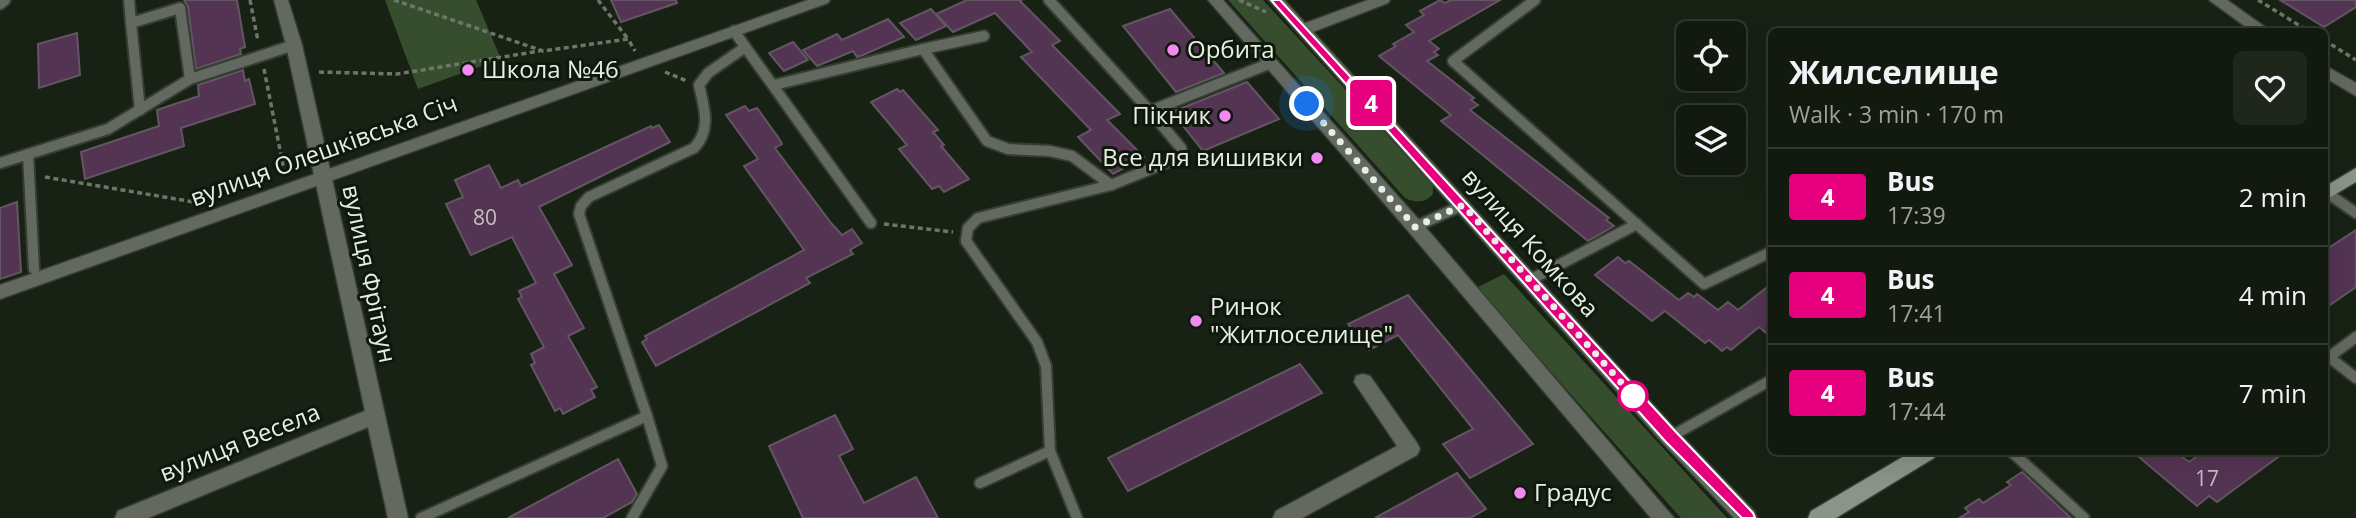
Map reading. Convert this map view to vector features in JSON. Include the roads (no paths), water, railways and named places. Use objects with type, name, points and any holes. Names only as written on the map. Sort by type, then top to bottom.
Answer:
[{"type":"main road","points":[[2328,192],[2356,174]]},
{"type":"main road","points":[[1818,518],[1922,455]]},
{"type":"street","name":"вулиця Фрітаун","points":[[281,0],[294,45],[398,518]]},
{"type":"street","name":"вулиця Олешківська Січ","points":[[0,292],[823,0]]},
{"type":"street","points":[[1215,0],[1415,227],[1664,518]]},
{"type":"street","name":"вулиця Комкова","points":[[1276,0],[1305,29],[1670,437],[1747,518]]},
{"type":"street","points":[[1305,29],[1383,0]]},
{"type":"street","points":[[2216,0],[2259,28]]},
{"type":"street","points":[[2328,72],[2356,90]]},
{"type":"street","points":[[1283,518],[1410,449],[1363,382]]},
{"type":"street","name":"вулиця Весела","points":[[125,518],[374,416]]},
{"type":"lane","points":[[0,4],[5,0]]},
{"type":"lane","points":[[130,0],[140,110]]},
{"type":"lane","points":[[1049,0],[1150,111],[1181,148],[1182,153],[1178,158],[1111,185],[978,218],[969,225],[965,233],[966,241],[1037,342],[1046,366],[1050,451],[1077,518]]},
{"type":"lane","points":[[1535,0],[1453,61],[1704,284],[1768,253]]},
{"type":"lane","points":[[131,23],[180,8],[190,79]]},
{"type":"lane","points":[[734,31],[871,223]]},
{"type":"lane","points":[[774,85],[984,36]]},
{"type":"lane","points":[[0,163],[107,130],[190,79],[294,45]]},
{"type":"lane","points":[[632,518],[663,466],[579,214],[581,206],[589,197],[694,148],[704,140],[707,132],[699,85],[708,73],[744,48]]},
{"type":"lane","points":[[923,49],[987,141],[999,148],[1015,152],[1070,155],[1111,185]]},
{"type":"lane","points":[[1150,111],[1271,63]]},
{"type":"lane","points":[[28,154],[34,269]]},
{"type":"lane","points":[[2328,196],[2356,212]]},
{"type":"lane","points":[[1415,227],[1463,205]]},
{"type":"lane","points":[[1530,280],[1637,224]]},
{"type":"lane","points":[[2328,355],[2356,337]]},
{"type":"lane","points":[[2328,357],[2356,377]]},
{"type":"lane","points":[[2343,368],[2356,368]]},
{"type":"lane","points":[[1670,437],[1768,382]]},
{"type":"lane","points":[[421,518],[647,416]]},
{"type":"lane","points":[[980,482],[1050,451]]},
{"type":"lane","points":[[2015,455],[2084,518]]},
{"type":"place","name":"Орбита","points":[[1173,50]]},
{"type":"place","name":"Школа №46","points":[[468,70]]},
{"type":"place","name":"Пікник","points":[[1225,116]]},
{"type":"place","name":"Все для вишивки","points":[[1317,158]]},
{"type":"place","name":"Ринок \"Житлоселище\"","points":[[1196,321]]},
{"type":"place","name":"Градус","points":[[1520,493]]}]
